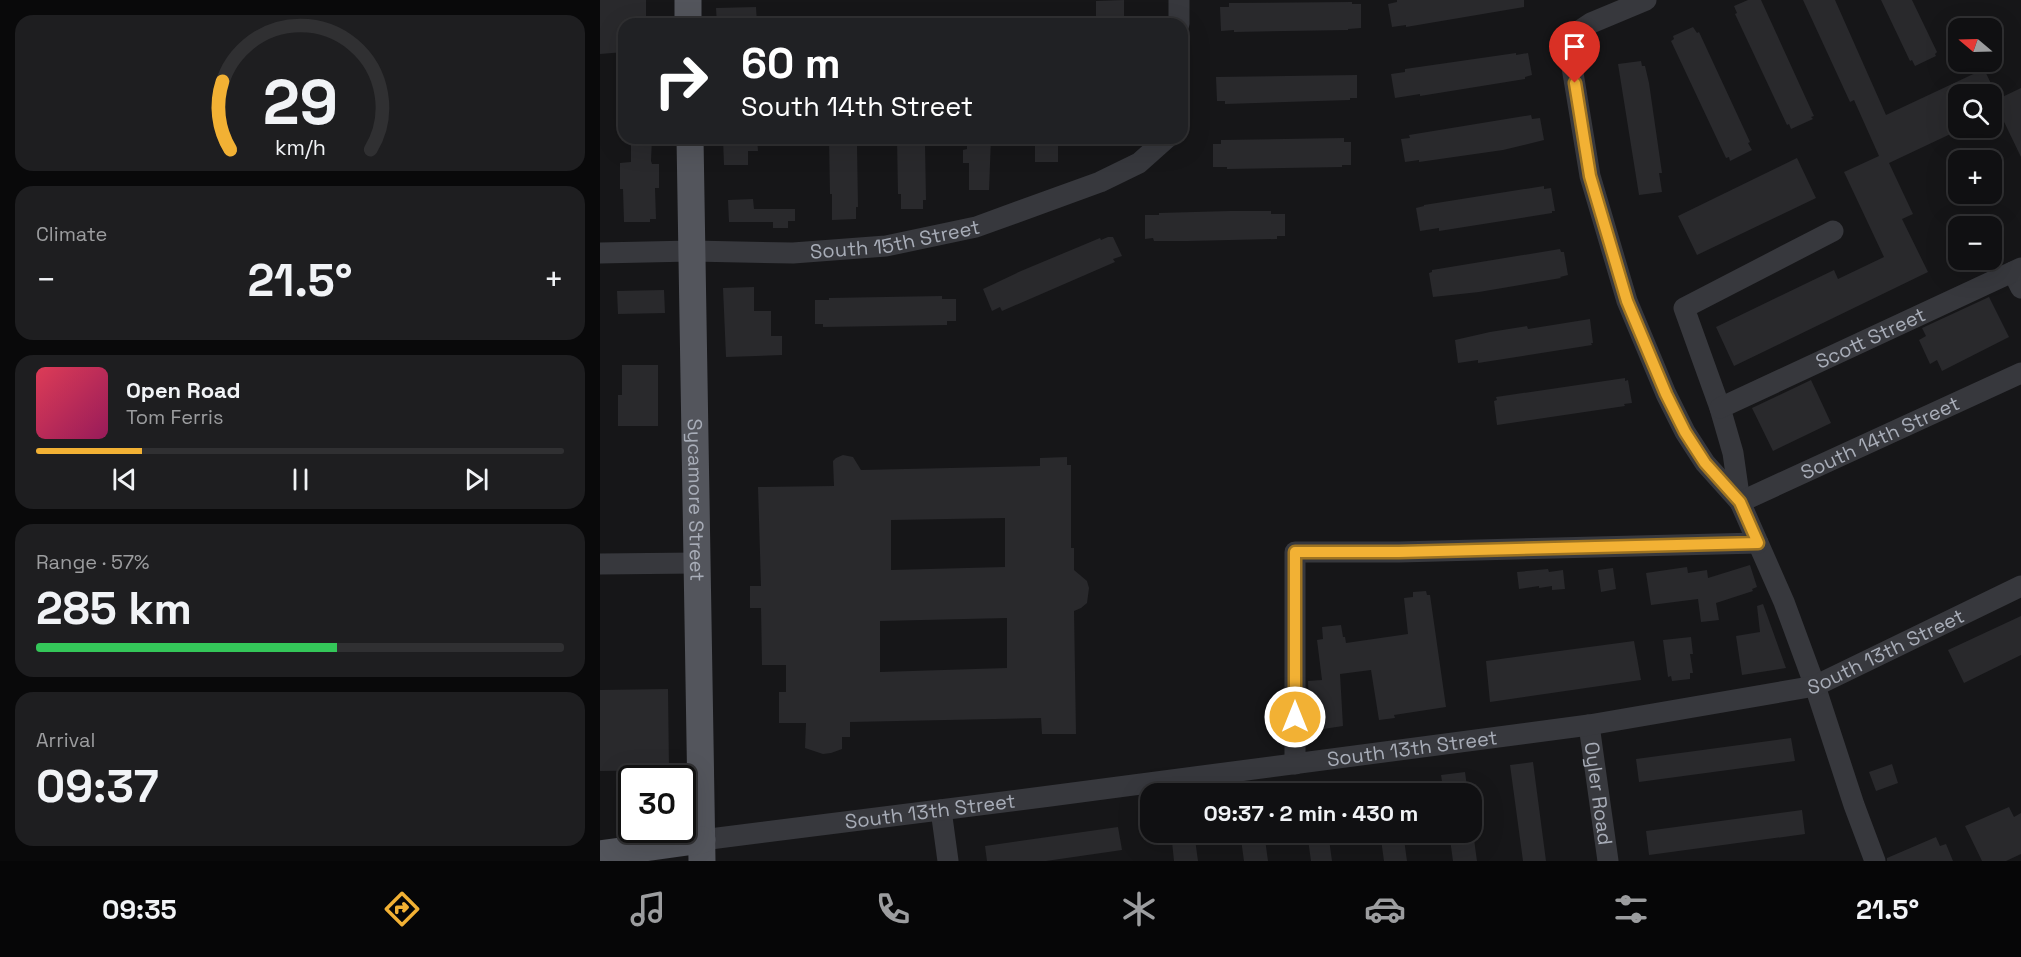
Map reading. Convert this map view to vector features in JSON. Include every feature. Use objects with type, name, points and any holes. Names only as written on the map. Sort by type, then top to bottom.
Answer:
[{"type":"main road","points":[[688,0],[688,18]]},
{"type":"main road","name":"Sycamore Street","points":[[690,144],[702,850]]},
{"type":"main road","name":"South 13th Street","points":[[600,854],[702,850]]},
{"type":"street","points":[[1179,0],[1179,18]]},
{"type":"street","points":[[1646,0],[1591,23],[1576,33],[1572,48],[1572,67],[1590,176],[1627,301],[1666,394],[1685,432],[1705,463],[1740,502]]},
{"type":"street","name":"South 15th Street","points":[[600,253],[692,251],[793,253],[886,246],[976,227],[1100,182],[1139,163],[1160,144]]},
{"type":"street","points":[[1833,231],[1684,308],[1720,408],[1733,453],[1740,502],[1784,602],[1875,861]]},
{"type":"street","name":"Scott Street","points":[[1720,408],[2018,276]]},
{"type":"street","name":"South 14th Street","points":[[1740,502],[2021,373]]},
{"type":"street","points":[[1295,764],[1295,552],[1399,552],[1758,543]]},
{"type":"street","points":[[600,564],[697,563]]},
{"type":"street","name":"South 13th Street","points":[[702,850],[941,810],[1589,725],[1815,686],[2021,586]]},
{"type":"street","name":"Oyler Road","points":[[1589,725],[1608,861]]},
{"type":"street","points":[[941,810],[948,861]]},
{"type":"building","points":[[600,0],[646,0],[646,18],[618,18],[618,52],[600,54]]},
{"type":"building","points":[[1124,0],[1124,18],[1096,18],[1096,1]]},
{"type":"building","points":[[1397,0],[1524,0],[1524,7],[1406,27],[1406,25],[1392,27],[1388,4],[1397,2]]},
{"type":"building","points":[[1748,0],[1761,0],[1814,116],[1811,117],[1813,119],[1791,129],[1789,124],[1787,125],[1735,14],[1737,13],[1734,6]]},
{"type":"building","points":[[1803,0],[1835,0],[1886,115],[1948,86],[1948,135],[1889,163],[1913,214],[1902,219],[1928,272],[1734,366],[1716,327],[1834,270],[1838,279],[1884,257],[1844,172],[1879,156],[1854,100],[1850,102]]},
{"type":"building","points":[[1881,0],[1912,0],[1937,52],[1936,56],[1915,66],[1912,60],[1910,61]]},
{"type":"building","points":[[1352,2],[1352,4],[1361,4],[1361,28],[1221,31],[1220,7],[1229,7],[1229,3]]},
{"type":"building","points":[[756,7],[757,18],[717,18],[716,8]]},
{"type":"building","points":[[1693,27],[1697,33],[1699,32],[1750,142],[1748,143],[1752,150],[1730,161],[1729,157],[1726,158],[1671,41],[1674,39],[1673,36]]},
{"type":"building","points":[[1516,53],[1516,55],[1528,53],[1532,75],[1525,79],[1395,98],[1391,74],[1405,72],[1405,69]]},
{"type":"building","points":[[1641,61],[1642,66],[1645,66],[1649,83],[1662,173],[1659,173],[1662,192],[1639,195],[1618,64]]},
{"type":"building","points":[[1978,72],[1985,72],[1991,84],[1952,84]]},
{"type":"building","points":[[1357,75],[1357,98],[1350,98],[1350,100],[1225,104],[1225,101],[1217,101],[1216,77]]},
{"type":"building","points":[[2021,88],[2021,157],[2002,118],[2002,97]]},
{"type":"building","points":[[1531,115],[1532,119],[1540,118],[1544,140],[1503,150],[1405,162],[1401,139],[1410,138],[1409,135]]},
{"type":"building","points":[[1344,138],[1344,142],[1351,142],[1351,165],[1227,169],[1227,167],[1213,167],[1213,144],[1221,144],[1221,140]]},
{"type":"building","points":[[631,144],[652,144],[652,164],[659,164],[659,188],[655,188],[656,219],[650,219],[650,222],[624,222],[620,163],[631,162]]},
{"type":"building","points":[[723,144],[757,144],[758,151],[748,151],[748,165],[724,165]]},
{"type":"building","points":[[829,144],[857,145],[858,207],[856,207],[856,219],[832,220],[832,194],[830,194]]},
{"type":"building","points":[[897,144],[925,144],[926,200],[923,200],[923,209],[901,209],[901,194],[898,194]]},
{"type":"building","points":[[967,144],[991,144],[989,190],[969,190],[969,163],[963,163],[963,150],[967,149]]},
{"type":"building","points":[[1035,144],[1058,144],[1058,162],[1035,162]]},
{"type":"building","points":[[1797,158],[1816,198],[1697,255],[1678,216]]},
{"type":"building","points":[[1544,186],[1544,189],[1551,188],[1555,211],[1552,213],[1439,231],[1439,228],[1420,231],[1416,208],[1424,205]]},
{"type":"building","points":[[753,199],[754,209],[795,209],[795,221],[788,221],[788,228],[773,228],[773,222],[729,222],[728,200]]},
{"type":"building","points":[[1271,211],[1271,214],[1285,214],[1285,236],[1277,236],[1277,239],[1188,241],[1145,239],[1145,215]]},
{"type":"building","points":[[1113,237],[1122,256],[1113,259],[1115,262],[1002,311],[1000,307],[992,311],[983,289],[1100,238],[1101,240]]},
{"type":"building","points":[[1560,249],[1564,252],[1568,275],[1561,278],[1479,292],[1433,297],[1429,273],[1432,270]]},
{"type":"building","points":[[754,287],[754,311],[771,311],[771,336],[782,336],[782,355],[726,357],[723,288]]},
{"type":"building","points":[[664,290],[665,313],[618,314],[617,291]]},
{"type":"building","points":[[942,296],[942,299],[956,299],[956,321],[947,321],[947,325],[823,327],[823,324],[815,324],[815,300]]},
{"type":"building","points":[[1989,297],[2009,337],[1942,371],[1937,360],[1930,364],[1919,340],[1926,336],[1922,328]]},
{"type":"building","points":[[1590,319],[1592,345],[1478,363],[1478,360],[1458,363],[1455,340],[1527,326],[1528,329]]},
{"type":"building","points":[[622,365],[658,365],[658,426],[618,426],[618,395],[622,395]]},
{"type":"building","points":[[1625,378],[1625,381],[1628,380],[1632,403],[1624,404],[1625,406],[1497,425],[1494,401],[1497,400],[1496,397]]},
{"type":"building","points":[[1811,380],[1831,423],[1773,451],[1752,408]]},
{"type":"building","points":[[843,455],[853,457],[861,470],[1040,466],[1040,458],[1067,457],[1067,465],[1071,465],[1071,548],[1074,548],[1074,570],[1087,581],[1089,588],[1087,603],[1074,611],[1076,734],[1042,734],[1041,718],[850,722],[850,737],[842,737],[842,749],[823,754],[805,748],[806,723],[779,723],[779,692],[786,692],[786,665],[762,665],[761,608],[750,608],[750,586],[761,586],[758,487],[834,486],[833,461]],"holes":[[[1005,518],[1005,567],[891,570],[891,520]],[[1007,618],[1007,668],[880,672],[880,621]]]},
{"type":"building","points":[[1750,565],[1757,587],[1752,589],[1753,591],[1716,603],[1719,620],[1701,622],[1698,599],[1651,605],[1646,573],[1687,567],[1688,573],[1707,570],[1708,578]]},
{"type":"building","points":[[1613,568],[1616,589],[1601,592],[1598,570]]},
{"type":"building","points":[[1548,569],[1549,572],[1563,570],[1565,589],[1552,590],[1552,586],[1539,588],[1539,586],[1519,589],[1517,572]]},
{"type":"building","points":[[1426,591],[1427,595],[1430,595],[1446,707],[1394,715],[1395,718],[1379,720],[1371,670],[1340,674],[1343,726],[1310,731],[1308,681],[1322,680],[1317,640],[1323,639],[1322,627],[1341,625],[1346,643],[1408,634],[1404,598],[1413,597],[1413,592]]},
{"type":"building","points":[[1763,604],[1786,668],[1742,675],[1736,636],[1760,632],[1757,606]]},
{"type":"building","points":[[2021,616],[2021,655],[1964,683],[1948,650]]},
{"type":"building","points":[[1691,637],[1693,654],[1690,654],[1693,673],[1690,673],[1690,679],[1672,681],[1671,676],[1668,677],[1663,640]]},
{"type":"building","points":[[1634,641],[1641,680],[1490,702],[1486,661]]},
{"type":"building","points":[[668,689],[669,765],[618,765],[618,771],[600,771],[600,690]]},
{"type":"building","points":[[1791,738],[1795,761],[1639,782],[1636,759]]},
{"type":"building","points":[[1533,762],[1546,861],[1523,861],[1510,765]]},
{"type":"building","points":[[1892,764],[1898,783],[1876,791],[1869,772]]},
{"type":"building","points":[[1465,772],[1466,783],[1442,783],[1441,775]]},
{"type":"building","points":[[2009,807],[2014,817],[2021,813],[2021,854],[2006,861],[1982,861],[1965,826]]},
{"type":"building","points":[[1802,810],[1805,834],[1649,855],[1646,831]]},
{"type":"building","points":[[1118,827],[1122,850],[1046,861],[987,861],[985,846]]},
{"type":"building","points":[[1936,837],[1940,846],[1946,844],[1953,861],[1887,861],[1887,858]]},
{"type":"building","points":[[1172,843],[1196,843],[1198,861],[1174,861]]},
{"type":"building","points":[[1242,843],[1266,843],[1268,861],[1244,861]]},
{"type":"building","points":[[1309,843],[1330,843],[1332,861],[1311,861]]},
{"type":"building","points":[[1382,843],[1405,843],[1407,861],[1384,861]]},
{"type":"building","points":[[1451,843],[1475,843],[1477,861],[1453,861]]},
{"type":"route","points":[[1295,717],[1295,552],[1399,552],[1758,543],[1740,502],[1705,463],[1685,432],[1666,394],[1627,301],[1590,176],[1575,83]]}]
